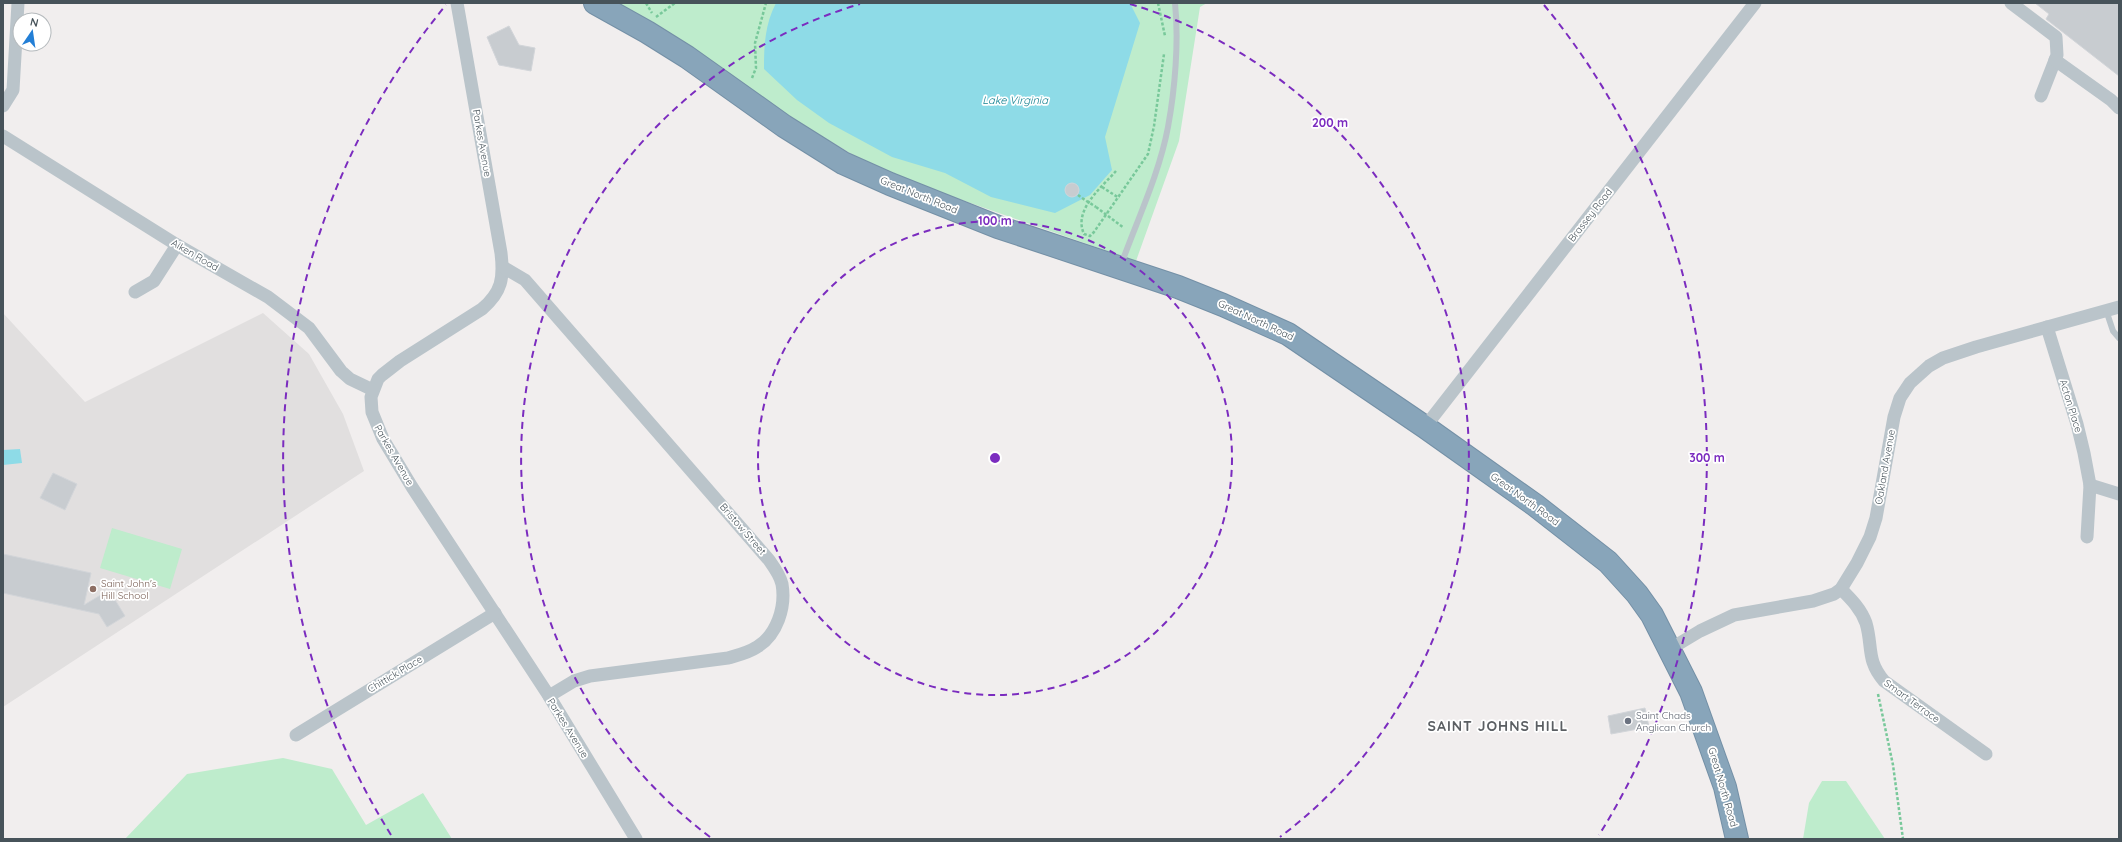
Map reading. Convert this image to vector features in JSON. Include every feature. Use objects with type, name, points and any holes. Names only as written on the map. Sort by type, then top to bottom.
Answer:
[{"type":"highway","name":"Great North Road","points":[[595,3],[647,32],[687,57],[784,126],[843,163],[890,184],[998,227],[1120,268],[1223,305],[1288,334],[1425,427],[1565,527],[1608,562],[1637,594],[1652,615],[1691,692],[1710,741],[1725,787],[1737,839]]},
{"type":"street","points":[[3,106],[13,90],[18,3]]},
{"type":"street","name":"Parkes Avenue","points":[[457,3],[502,267],[498,291],[491,301],[468,318],[388,369],[378,379],[373,390],[371,397],[372,412],[383,438],[416,494],[549,696],[636,839]]},
{"type":"street","name":"Brassey Road","points":[[1425,427],[1755,3]]},
{"type":"street","points":[[2011,3],[2056,37],[2057,55],[2041,96]]},
{"type":"street","points":[[2055,60],[2111,100],[2119,108]]},
{"type":"street","name":"Aiken Road","points":[[3,136],[177,245],[268,297],[290,312],[309,328],[341,371],[350,379],[373,390]]},
{"type":"street","points":[[135,292],[154,281],[177,245]]},
{"type":"street","name":"Bristow Street","points":[[502,267],[524,280],[530,286],[769,560],[777,572],[782,584],[782,610],[777,624],[769,637],[758,647],[745,654],[728,658],[590,676],[574,681],[549,696]]},
{"type":"street","name":"Oakland Avenue","points":[[1670,649],[1700,631],[1734,615],[1813,601],[1834,594],[1841,588],[1857,563],[1870,537],[1876,518],[1894,417],[1900,398],[1910,383],[1929,366],[1942,358],[2119,306]]},
{"type":"street","name":"Acton Place","points":[[2047,327],[2078,424],[2090,485],[2087,537]]},
{"type":"street","points":[[2090,485],[2119,494]]},
{"type":"street","name":"Smart Terrace","points":[[1841,588],[1862,613],[1869,635],[1871,660],[1877,673],[1884,681],[1986,754]]},
{"type":"street","name":"Chittick Place","points":[[296,735],[495,613]]},
{"type":"lane","points":[[1120,268],[1153,181],[1168,128],[1174,81],[1177,19],[1175,3]]},
{"type":"lane","points":[[2106,310],[2113,331],[2119,338]]},
{"type":"path","points":[[646,3],[652,13],[657,17]]},
{"type":"path","points":[[752,78],[756,68],[755,43],[766,3]]},
{"type":"path","points":[[1158,3],[1166,40]]},
{"type":"path","points":[[1116,171],[1084,208],[1081,228],[1084,234],[1090,236],[1107,216],[1148,154],[1154,126],[1165,47]]},
{"type":"path","points":[[1102,187],[1119,198]]},
{"type":"path","points":[[1078,195],[1107,216]]},
{"type":"path","points":[[1877,673],[1878,699],[1893,765],[1903,839]]},
{"type":"shaded area","name":"Saint John's Hill School","points":[[3,313],[85,402],[263,313],[309,354],[343,414],[364,471],[3,707]]},
{"type":"green space","name":"Lake Virginia","points":[[614,3],[1207,3],[1200,7],[1179,141],[1136,261],[882,172],[764,102]]},
{"type":"green space","points":[[112,528],[182,549],[170,589],[100,568]]},
{"type":"green space","points":[[283,758],[332,769],[366,825],[423,793],[452,839],[125,839],[187,774]]},
{"type":"green space","points":[[1822,781],[1846,781],[1885,839],[1803,839],[1809,803]]},
{"type":"water","name":"Lake Virginia","points":[[776,3],[1130,3],[1140,23],[1105,137],[1112,170],[1090,195],[1055,213],[991,197],[945,173],[892,157],[829,123],[797,100],[764,69],[764,52],[767,27]]},
{"type":"water","points":[[20,449],[22,463],[3,465],[3,450]]},
{"type":"building","points":[[2035,3],[2119,3],[2119,76],[2046,19],[2049,14]]},
{"type":"building","points":[[509,26],[519,45],[535,48],[531,71],[499,65],[487,37]]},
{"type":"building","points":[[1069,183],[1075,183],[1079,187],[1079,193],[1075,197],[1069,197],[1065,193],[1065,187]]},
{"type":"building","points":[[53,473],[77,484],[65,510],[40,498]]},
{"type":"building","points":[[3,554],[91,573],[84,605],[109,590],[125,616],[107,627],[99,614],[3,593]]},
{"type":"building","name":"Saint Chads Anglican Church","points":[[1645,708],[1649,727],[1611,734],[1608,716]]},
{"type":"place","name":"Saint John's Hill School","points":[[93,589]]},
{"type":"place","name":"Saint Chads Anglican Church","points":[[1628,721]]},
{"type":"district","name":"SAINT JOHNS HILL","points":[[1498,726]]}]
